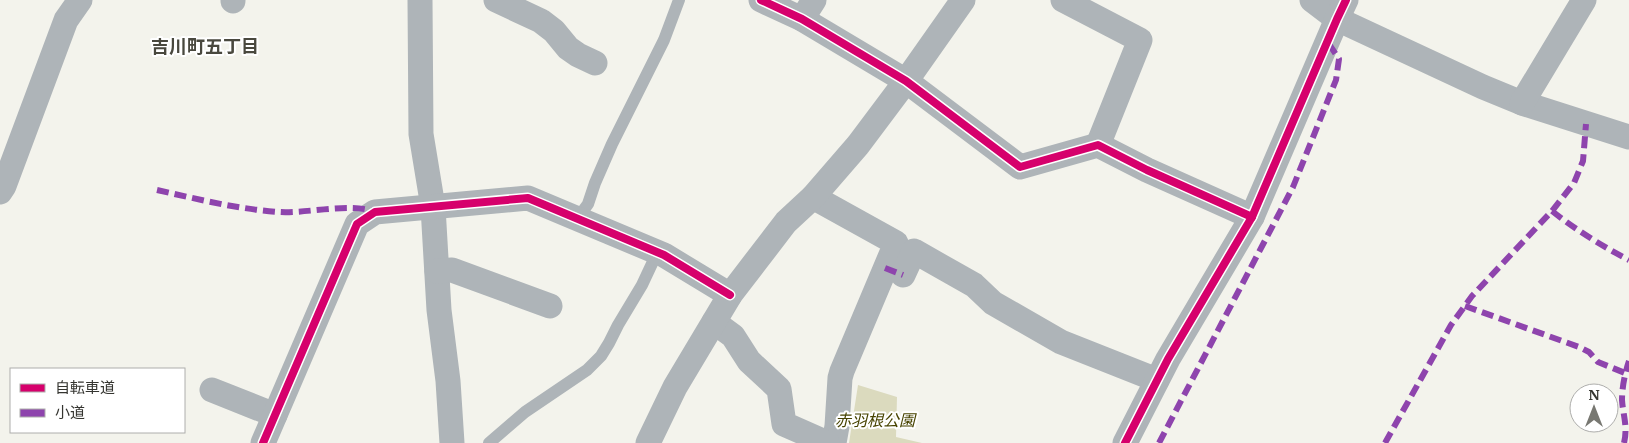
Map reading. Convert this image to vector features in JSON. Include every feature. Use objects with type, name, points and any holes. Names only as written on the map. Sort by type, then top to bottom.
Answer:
[{"type":"street","points":[[0,192],[8,176],[66,20],[80,0]]},
{"type":"street","points":[[420,0],[421,134],[433,207],[439,310],[448,382],[452,443]]},
{"type":"street","points":[[496,0],[542,21],[554,31],[568,48],[578,55],[595,62]]},
{"type":"street","points":[[761,0],[808,9],[1020,167],[1098,145],[1147,170],[1252,217]]},
{"type":"street","points":[[648,443],[675,387],[730,295],[786,222],[813,197],[858,145],[963,0]]},
{"type":"street","points":[[1063,0],[1140,40],[1098,145]]},
{"type":"street","points":[[1312,0],[1342,9],[1522,103],[1629,137]]},
{"type":"street","points":[[1522,103],[1584,0]]},
{"type":"street","points":[[1125,443],[1168,358],[1252,217],[1342,9]]},
{"type":"street","points":[[813,197],[896,243],[842,371],[834,443]]},
{"type":"street","points":[[263,443],[357,224],[375,212],[528,198],[664,255],[730,295]]},
{"type":"street","points":[[903,275],[914,251],[974,285],[993,303],[1061,342],[1157,380]]},
{"type":"street","points":[[437,272],[452,270],[550,306]]},
{"type":"street","points":[[714,322],[733,336],[749,361],[779,389],[784,424],[827,443]]},
{"type":"street","points":[[240,387],[278,409]]},
{"type":"street","points":[[212,390],[278,409]]},
{"type":"lane","points":[[578,219],[588,204],[594,183],[612,144],[664,40],[679,0]]},
{"type":"lane","points":[[490,443],[525,412],[586,370],[601,356],[658,253]]},
{"type":"green space","name":"赤羽根公園","points":[[858,385],[897,397],[896,437],[922,443],[849,443]]},
{"type":"marked path","points":[[1159,443],[1293,187],[1336,80],[1339,59],[1327,41]]},
{"type":"marked path","points":[[1385,443],[1451,325],[1472,296],[1552,211],[1574,183],[1583,161],[1586,124]]},
{"type":"marked path","points":[[157,190],[263,211],[290,212],[354,208],[375,212]]},
{"type":"marked path","points":[[1552,211],[1570,225],[1629,260]]},
{"type":"marked path","points":[[885,268],[903,275]]},
{"type":"marked path","points":[[1465,306],[1579,347],[1589,352],[1598,362],[1625,373]]},
{"type":"marked path","points":[[1624,443],[1625,426],[1622,395],[1629,361]]},
{"type":"cycle path","points":[[761,0],[802,19],[906,81],[1020,167],[1098,145],[1147,170],[1252,217]]},
{"type":"cycle path","points":[[1125,443],[1168,359],[1252,217],[1346,0]]},
{"type":"cycle path","points":[[263,443],[357,224],[375,212],[528,198],[664,255],[730,295]]},
{"type":"district","name":"吉川町五丁目","points":[[205,46]]}]
